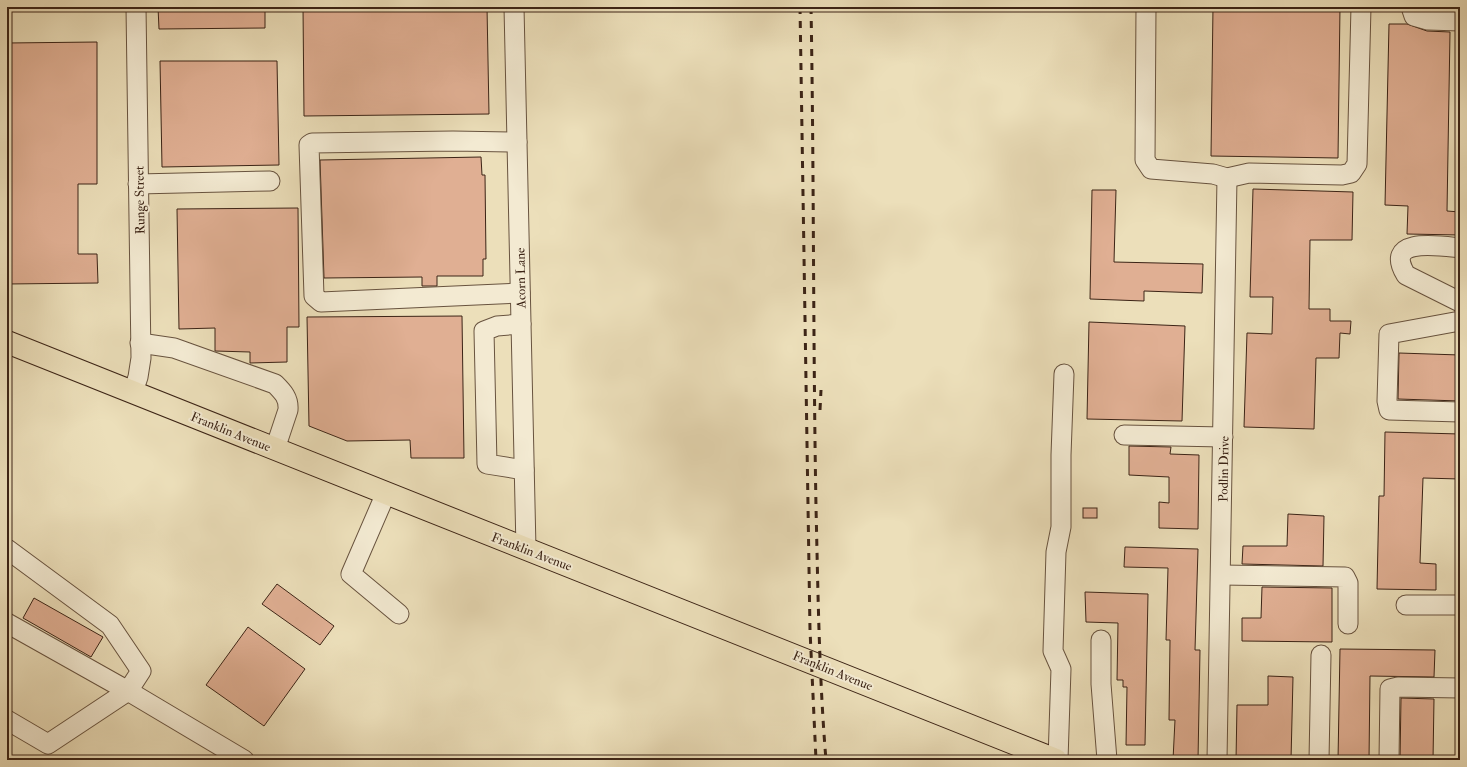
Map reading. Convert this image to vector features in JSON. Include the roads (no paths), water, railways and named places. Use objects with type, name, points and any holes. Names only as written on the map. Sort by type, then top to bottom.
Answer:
[{"type":"main road","name":"Franklin Avenue","points":[[7,342],[1057,760]]},
{"type":"street","name":"Runge Street","points":[[133,392],[141,358],[136,7]]},
{"type":"street","name":"Acorn Lane","points":[[514,7],[526,549]]},
{"type":"street","points":[[1146,7],[1144,160],[1151,169],[1213,174],[1228,178],[1249,172],[1342,175],[1351,173],[1357,164],[1361,7]]},
{"type":"street","points":[[1411,7],[1414,16],[1428,20],[1460,20]]},
{"type":"street","points":[[517,142],[312,142],[309,145],[310,210],[314,296],[321,302],[520,293]]},
{"type":"street","name":"Podlin Drive","points":[[1217,760],[1228,178]]},
{"type":"street","points":[[138,184],[270,181]]},
{"type":"street","points":[[1460,248],[1420,244],[1411,246],[1405,250],[1401,258],[1402,268],[1406,275],[1460,302]]},
{"type":"street","points":[[1460,321],[1389,334],[1387,401],[1389,410],[1460,412]]},
{"type":"street","points":[[521,324],[497,326],[484,331],[487,464],[524,470]]},
{"type":"street","points":[[140,343],[174,348],[275,384],[285,395],[288,403],[288,410],[275,449]]},
{"type":"street","points":[[1057,760],[1061,669],[1054,651],[1056,552],[1061,527],[1061,456],[1064,374]]},
{"type":"street","points":[[1124,435],[1223,437]]},
{"type":"street","points":[[386,493],[351,574],[399,614]]},
{"type":"street","points":[[7,549],[110,625],[141,671],[128,691],[48,744],[7,720]]},
{"type":"street","points":[[1221,575],[1345,577],[1348,583],[1348,624]]},
{"type":"street","points":[[1406,605],[1460,605]]},
{"type":"street","points":[[7,622],[128,691],[244,760]]},
{"type":"street","points":[[1101,640],[1101,684],[1107,760]]},
{"type":"street","points":[[1319,760],[1321,655]]},
{"type":"street","points":[[1389,760],[1390,689],[1398,686],[1460,688]]},
{"type":"railway","points":[[800,7],[810,630],[816,760]]},
{"type":"railway","points":[[811,7],[816,507],[820,665],[826,760]]},
{"type":"railway","points":[[820,410],[821,390]]}]
